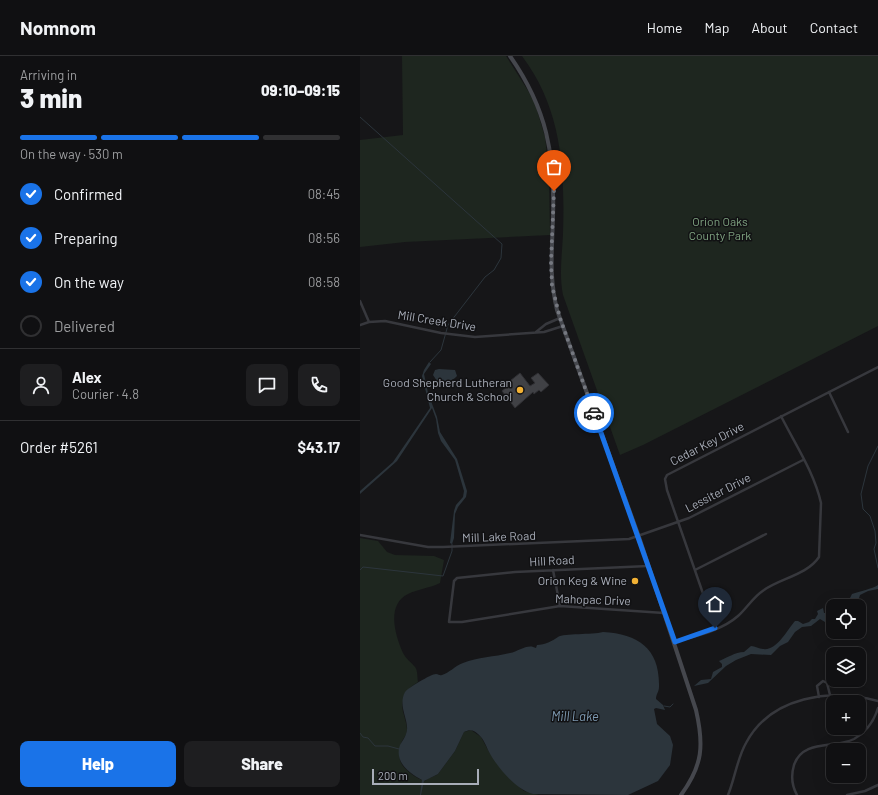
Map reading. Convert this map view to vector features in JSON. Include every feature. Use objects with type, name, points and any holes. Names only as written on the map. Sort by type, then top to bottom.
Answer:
[{"type":"main road","points":[[510,56],[525,79],[537,102],[543,117],[550,148],[554,198],[551,276],[560,318],[675,642],[701,731],[700,760],[690,781],[681,795]]},
{"type":"street","points":[[360,301],[369,322]]},
{"type":"street","name":"Mill Creek Drive","points":[[535,332],[546,324],[560,318]]},
{"type":"street","name":"Mill Creek Drive","points":[[360,325],[369,322],[385,321],[441,333],[475,337],[544,332],[563,326]]},
{"type":"street","name":"Cedar Key Drive","points":[[715,628],[665,484],[667,475],[878,367]]},
{"type":"street","points":[[828,392],[848,432]]},
{"type":"street","points":[[675,642],[729,622],[738,616],[765,589],[808,568],[820,557],[821,503],[816,486],[781,416]]},
{"type":"street","name":"Lessiter Drive","points":[[639,537],[678,522],[803,460]]},
{"type":"street","points":[[695,570],[766,534]]},
{"type":"street","name":"Mill Lake Road","points":[[360,535],[428,547],[606,541],[639,537]]},
{"type":"street","name":"Hill Road","points":[[449,622],[454,581],[457,578],[509,572],[649,566]]},
{"type":"street","points":[[553,570],[560,606]]},
{"type":"street","name":"Mahopac Drive","points":[[449,622],[462,622],[560,606],[665,613]]},
{"type":"street","points":[[819,697],[817,686],[823,682],[827,683],[830,695]]},
{"type":"street","points":[[728,795],[740,754],[756,727],[769,715],[788,704],[826,696]]},
{"type":"street","points":[[866,698],[878,701]]},
{"type":"street","points":[[797,795],[792,776],[793,768],[799,755],[809,748],[853,740],[872,723],[878,708]]},
{"type":"street","points":[[847,795],[865,791],[878,785]]},
{"type":"green space","points":[[402,56],[506,56],[534,100],[545,137],[549,172],[550,235],[405,242],[360,247],[360,140],[403,135]]},
{"type":"green space","name":"Orion Oaks County Park","points":[[522,56],[878,56],[878,326],[643,445],[620,455],[563,295],[561,272],[563,187],[558,141],[546,97]]},
{"type":"green space","points":[[360,538],[378,541],[387,552],[395,555],[434,556],[444,560],[440,583],[408,594],[401,599],[397,605],[395,613],[394,621],[397,638],[404,655],[416,669],[418,682],[410,688],[403,700],[402,705],[407,730],[401,744],[401,763],[414,776],[425,781],[438,774],[455,751],[464,732],[471,730],[481,737],[489,752],[512,781],[524,791],[539,795],[360,795]]},
{"type":"water","points":[[429,362],[431,364],[424,374],[428,393],[437,417],[440,432],[457,459],[467,491],[466,497],[458,507],[455,514],[454,538],[452,544],[450,543],[454,511],[456,505],[463,497],[464,491],[455,460],[441,441],[432,408],[397,461],[360,494],[360,491],[393,462],[430,408],[422,376]]},
{"type":"water","points":[[435,370],[455,370],[457,376],[448,382],[437,381],[433,375]]},
{"type":"water","points":[[878,585],[878,589],[868,591],[860,595],[859,599],[850,599],[852,594]]},
{"type":"water","points":[[823,608],[824,613],[826,613],[826,622],[820,619],[811,626],[802,627],[795,632],[788,642],[780,646],[771,655],[751,654],[736,660],[726,666],[708,683],[694,686],[701,680],[711,679],[713,672],[722,667],[722,664],[719,661],[734,654],[744,652],[751,646],[763,649],[773,647],[795,621],[803,624],[809,622],[812,619],[815,619],[818,614],[817,611]]},
{"type":"water","name":"Mill Lake","points":[[603,632],[616,633],[637,640],[651,653],[656,663],[659,690],[656,699],[663,705],[665,710],[654,709],[657,724],[670,736],[673,745],[670,765],[658,781],[628,795],[533,794],[520,788],[502,771],[489,752],[482,738],[470,730],[464,732],[455,751],[438,774],[424,781],[420,795],[422,780],[412,774],[404,766],[399,757],[400,745],[405,737],[407,729],[402,703],[407,690],[429,676],[445,674],[460,664],[469,661],[510,653],[530,646],[536,648],[537,645],[546,644],[561,636]]},
{"type":"building","name":"Good Shepherd Lutheran Church & School","points":[[520,373],[530,386],[535,383],[531,378],[538,373],[549,385],[541,392],[539,390],[534,394],[533,392],[515,408],[502,391],[512,383],[510,381]]},
{"type":"waterway","points":[[360,117],[502,244],[501,258],[494,270],[485,277],[448,325],[441,350],[430,362]]},
{"type":"waterway","points":[[878,446],[868,466],[861,494],[863,509],[870,516],[875,531],[876,543],[874,549],[878,568]]},
{"type":"waterway","points":[[360,570],[363,567],[443,576],[452,551],[452,544]]},
{"type":"waterway","points":[[664,706],[670,707],[673,704]]},
{"type":"waterway","points":[[360,733],[363,737],[368,738],[375,746],[388,746],[399,749]]},
{"type":"way so far","points":[[554,191],[551,262],[552,286],[557,310],[594,413]]},
{"type":"place","name":"Good Shepherd Lutheran Church & School","points":[[520,390]]},
{"type":"place","name":"Orion Keg & Wine","points":[[635,581]]},
{"type":"route","points":[[594,413],[675,642],[715,628]]}]
